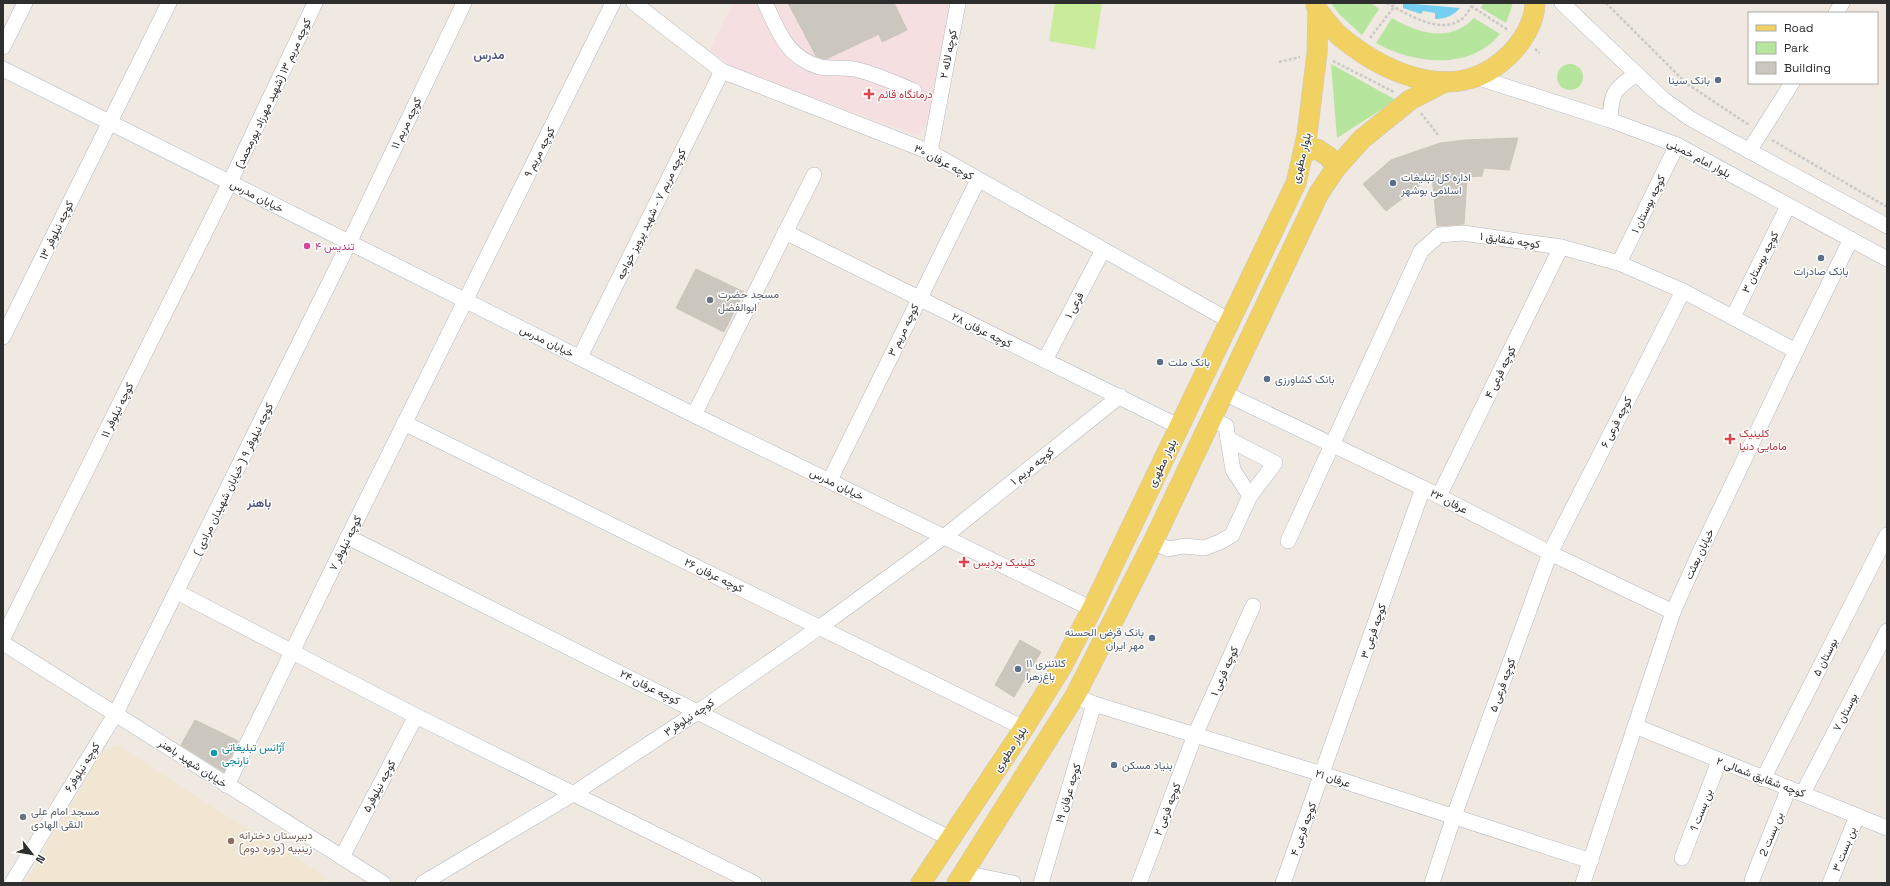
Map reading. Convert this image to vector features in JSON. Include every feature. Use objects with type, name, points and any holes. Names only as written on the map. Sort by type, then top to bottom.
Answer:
[{"type":"main road","points":[[960,878],[1075,696],[1153,542],[1319,193],[1336,168],[1362,139],[1410,100],[1443,83],[1476,77],[1499,65],[1516,48],[1522,39],[1529,26],[1535,3]]},
{"type":"main road","points":[[1316,7],[1341,37],[1373,60],[1404,76],[1443,83]]},
{"type":"main road","name":"بلوار مطهری","points":[[921,883],[1024,728],[1061,668],[1092,609],[1296,184],[1307,135],[1317,53],[1316,7]]},
{"type":"main road","points":[[1303,152],[1317,149],[1330,157],[1336,168]]},
{"type":"street","points":[[3,47],[25,3]]},
{"type":"street","name":"کوچه نیلوفر ۱۳","points":[[3,337],[168,3]]},
{"type":"street","name":"کوچه مریم ۱۳ (شهید مهرزاد پورمحمد)","points":[[230,182],[315,3]]},
{"type":"street","name":"کوچه مریم ۱۱","points":[[349,243],[464,3]]},
{"type":"street","name":"کوچه مریم ۹","points":[[465,300],[613,3]]},
{"type":"street","name":"کوچه عرفان ۳۰","points":[[634,3],[722,71],[930,152],[1230,321]]},
{"type":"street","points":[[765,3],[783,41],[793,52],[806,61],[822,67],[855,69],[886,79],[914,91]]},
{"type":"street","name":"کوچه لاله ۲","points":[[930,152],[958,3]]},
{"type":"street","points":[[1562,3],[1663,99],[1692,119],[1887,226]]},
{"type":"street","points":[[1837,12],[1842,3]]},
{"type":"street","name":"خیابان مدرس","points":[[3,69],[694,415],[945,536],[1092,609]]},
{"type":"street","name":"کوچه مریم ۷ - شهید پرویز خواجه","points":[[580,357],[722,71]]},
{"type":"street","points":[[1610,120],[1611,101],[1618,87],[1636,74]]},
{"type":"street","name":"بلوار امام خمینی","points":[[1476,77],[1610,120],[1677,144],[1887,259]]},
{"type":"street","points":[[1749,151],[1791,84]]},
{"type":"street","name":"کوچه بوستان ۱","points":[[1619,263],[1677,144]]},
{"type":"street","points":[[694,415],[814,175]]},
{"type":"street","name":"کوچه مریم ۳","points":[[830,480],[978,180]]},
{"type":"street","name":"کوچه نیلوفر ۱۱","points":[[3,638],[230,182]]},
{"type":"street","name":"کوچه بوستان ۳","points":[[1733,317],[1788,206]]},
{"type":"street","name":"کوچه عرفان ۲۸","points":[[785,232],[918,299],[1180,426]]},
{"type":"street","name":"کوچه شقایق ۱","points":[[1332,445],[1421,251],[1439,235],[1463,233],[1561,247],[1619,263],[1683,291],[1796,351]]},
{"type":"street","name":"خیابان بعثت","points":[[1583,883],[1673,612],[1698,556],[1796,351],[1851,240]]},
{"type":"street","name":"کوچه نیلوفر ۹ ( خیابان شهیدان مرادی )","points":[[116,713],[349,243]]},
{"type":"street","name":"کوچه فرعی ۴","points":[[1439,496],[1561,247]]},
{"type":"street","name":"فرعی ۱","points":[[1045,360],[1103,250]]},
{"type":"street","name":"کوچه فرعی ۶","points":[[1550,553],[1683,291]]},
{"type":"street","name":"کوچه نیلوفر ۷","points":[[226,785],[465,300]]},
{"type":"street","name":"عرفان ۲۳","points":[[1224,393],[1423,488],[1550,553],[1673,612]]},
{"type":"street","name":"کوچه مریم ۱","points":[[945,536],[1120,396]]},
{"type":"street","points":[[1212,419],[1226,426],[1233,470],[1250,496]]},
{"type":"street","name":"کوچه عرفان ۲۶","points":[[404,423],[1024,728]]},
{"type":"street","points":[[1153,542],[1168,549],[1184,546],[1204,548],[1220,542],[1232,535],[1250,496],[1275,463],[1228,439]]},
{"type":"street","points":[[1288,541],[1332,445]]},
{"type":"street","name":"کوچه فرعی ۳","points":[[1322,774],[1423,488]]},
{"type":"street","name":"بوستان ۵","points":[[1763,779],[1887,535]]},
{"type":"street","name":"کوچه نیلوفر۳","points":[[423,883],[574,794],[699,711],[820,627],[945,536]]},
{"type":"street","name":"کوچه عرفان ۲۴","points":[[348,537],[699,711],[951,839]]},
{"type":"street","name":"کوچه فرعی ۵","points":[[1454,816],[1550,553]]},
{"type":"street","points":[[176,592],[291,653],[745,881]]},
{"type":"street","name":"کوچه فرعی ۱","points":[[1196,735],[1253,606]]},
{"type":"street","name":"بوستان ۷","points":[[1803,793],[1887,631]]},
{"type":"street","name":"خیابان شهید باهنر","points":[[3,643],[383,883]]},
{"type":"street","name":"عرفان ۲۱","points":[[1075,696],[1094,704],[1322,774],[1591,861]]},
{"type":"street","name":"کوچه عرفان ۱۹","points":[[1041,883],[1094,704]]},
{"type":"street","name":"کوچه نیلوفر۶","points":[[12,883],[116,713]]},
{"type":"street","name":"کوچه نیلوفر۵","points":[[342,857],[416,716]]},
{"type":"street","name":"کوچه شقایق شمالی ۲","points":[[1635,726],[1887,828]]},
{"type":"street","name":"کوچه فرعی ۲","points":[[1139,883],[1196,735]]},
{"type":"street","name":"بن بست 1","points":[[1682,858],[1719,761]]},
{"type":"street","name":"کوچه فرعی ۴","points":[[1284,883],[1322,774]]},
{"type":"street","name":"بن بست 2","points":[[1752,880],[1789,788]]},
{"type":"street","points":[[1432,883],[1454,816]]},
{"type":"street","name":"بن بست ۳","points":[[1830,883],[1857,816]]},
{"type":"street","points":[[960,878],[1013,883]]},
{"type":"path","points":[[1387,3],[1424,23],[1450,24],[1464,17],[1474,3]]},
{"type":"path","points":[[1606,3],[1686,83],[1761,133],[1852,188],[1887,207]]},
{"type":"path","points":[[1471,6],[1522,39],[1540,53]]},
{"type":"path","points":[[1279,62],[1317,53],[1410,100],[1438,135]]},
{"type":"shaded area","name":"درمانگاه قائم","points":[[733,3],[951,3],[929,120],[919,136],[734,68],[710,50]]},
{"type":"shaded area","points":[[119,746],[212,807],[325,876],[322,883],[25,883],[103,750]]},
{"type":"green space","points":[[1055,3],[1102,3],[1095,49],[1049,41]]},
{"type":"green space","points":[[1331,3],[1371,3],[1379,9],[1362,35],[1340,15]]},
{"type":"green space","points":[[1483,3],[1513,3],[1506,23],[1481,8]]},
{"type":"green space","points":[[1392,18],[1402,24],[1423,32],[1445,33],[1455,31],[1465,26],[1474,18],[1500,34],[1488,46],[1473,54],[1457,59],[1424,59],[1407,56],[1376,43]]},
{"type":"green space","points":[[1331,64],[1396,100],[1337,138]]},
{"type":"green space","points":[[1570,64],[1579,68],[1583,77],[1579,86],[1570,90],[1561,86],[1557,77],[1561,68]]},
{"type":"water","points":[[1403,3],[1460,8],[1449,16],[1435,19],[1435,13],[1423,11],[1421,14],[1403,8]]},
{"type":"building","points":[[788,3],[894,3],[907,30],[882,42],[879,34],[826,59],[816,56]]},
{"type":"building","name":"اداره کل تبلیغات اسلامی بوشهر","points":[[1518,138],[1509,170],[1484,168],[1482,176],[1467,177],[1464,224],[1437,226],[1432,176],[1386,211],[1363,184],[1391,160],[1440,143],[1465,140]]},
{"type":"building","name":"مسجد حضرت ابوالفضل","points":[[696,269],[744,292],[724,332],[676,308]]},
{"type":"building","name":"کلانتری ۱۱ باغ‌زهرا","points":[[1020,640],[1041,652],[1014,697],[995,685]]},
{"type":"building","name":"آژانس تبلیغاتی نارنجی","points":[[195,720],[238,741],[224,772],[181,745]]},
{"type":"place","name":"بانک سینا","points":[[1718,80]]},
{"type":"place","name":"درمانگاه قائم","points":[[869,94]]},
{"type":"place","name":"اداره کل تبلیغات اسلامی بوشهر","points":[[1393,183]]},
{"type":"place","name":"تندیس ۴","points":[[307,246]]},
{"type":"place","name":"بانک صادرات","points":[[1821,258]]},
{"type":"place","name":"مسجد حضرت ابوالفضل","points":[[710,300]]},
{"type":"place","name":"بانک ملت","points":[[1160,362]]},
{"type":"place","name":"بانک کشاورزی","points":[[1267,379]]},
{"type":"place","name":"کلینیک مامایی دنیا","points":[[1730,439]]},
{"type":"place","name":"کلینیک پردیس","points":[[964,562]]},
{"type":"place","name":"بانک قرض الحسنه مهر ایران","points":[[1152,638]]},
{"type":"place","name":"کلانتری ۱۱ باغ‌زهرا","points":[[1018,669]]},
{"type":"place","name":"آژانس تبلیغاتی نارنجی","points":[[214,753]]},
{"type":"place","name":"بنیاد مسکن","points":[[1114,765]]},
{"type":"place","name":"مسجد امام علی النقی الهادی","points":[[23,817]]},
{"type":"place","name":"دبیرستان دخترانه زینبیه (دوره دوم)","points":[[231,841]]},
{"type":"district","name":"مدرس","points":[[489,55]]},
{"type":"district","name":"باهنر","points":[[259,503]]}]
